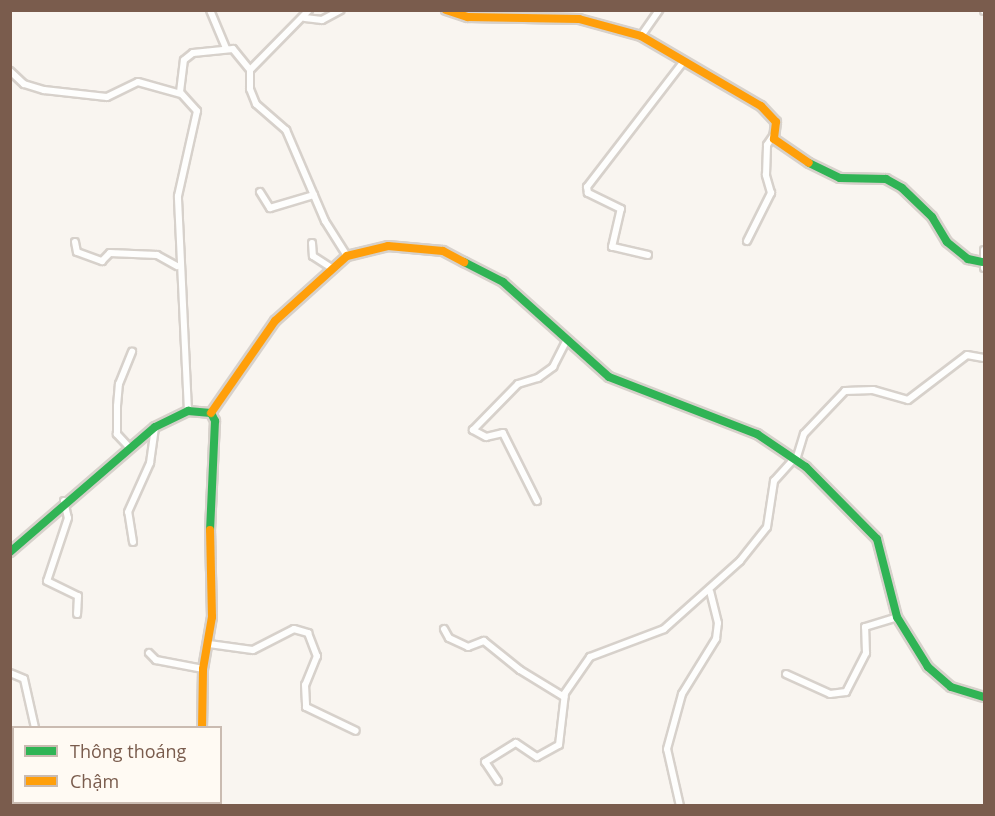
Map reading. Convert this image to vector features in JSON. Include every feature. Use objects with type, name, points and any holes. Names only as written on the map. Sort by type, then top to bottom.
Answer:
[{"type":"street","points":[[210,10],[226,48]]},
{"type":"street","points":[[250,70],[305,18],[309,10]]},
{"type":"street","points":[[305,18],[322,20],[341,10]]},
{"type":"street","points":[[446,10],[470,14],[579,19],[640,36],[737,88],[772,114],[776,122],[773,136],[767,144],[766,175],[771,193],[747,242]]},
{"type":"street","points":[[640,36],[659,10]]},
{"type":"street","points":[[181,94],[187,55],[226,48],[238,52],[250,70],[254,101],[286,130],[314,195],[347,256]]},
{"type":"street","points":[[648,255],[612,247],[621,209],[588,194],[587,187],[684,61]]},
{"type":"street","points":[[10,71],[24,84],[44,90],[107,97],[138,82],[181,94],[197,111],[178,196],[177,266],[188,411]]},
{"type":"street","points":[[773,136],[830,176],[893,182],[932,217],[947,242],[968,259],[983,265],[984,250]]},
{"type":"street","points":[[260,192],[270,208],[314,195]]},
{"type":"street","points":[[75,242],[78,252],[102,261],[110,253],[157,255],[177,266]]},
{"type":"street","points":[[312,243],[313,256],[333,269]]},
{"type":"street","points":[[211,413],[275,321],[347,256],[388,246],[443,251],[503,282],[566,341],[609,377],[748,430],[795,459],[877,539],[897,617],[941,679],[984,697]]},
{"type":"street","points":[[537,501],[505,435],[481,437],[474,430],[518,384],[538,378],[553,367],[566,341]]},
{"type":"street","points":[[129,447],[117,434],[117,406],[119,384],[132,351]]},
{"type":"street","points":[[498,781],[485,762],[516,743],[537,757],[559,745],[564,697],[579,667],[595,653],[661,631],[710,592],[767,527],[774,481],[795,459],[804,434],[845,391],[873,390],[908,400],[967,355],[984,358]]},
{"type":"street","points":[[10,552],[64,501],[155,427],[188,411],[211,413]]},
{"type":"street","points":[[201,726],[203,669],[209,644],[209,492],[215,421],[211,413]]},
{"type":"street","points":[[133,542],[128,512],[150,463],[155,427]]},
{"type":"street","points":[[64,501],[68,518],[47,581],[78,596],[77,614]]},
{"type":"street","points":[[680,806],[667,749],[682,694],[716,639],[718,623],[710,592]]},
{"type":"street","points":[[786,674],[830,694],[846,692],[866,653],[865,627],[897,617]]},
{"type":"street","points":[[444,628],[449,638],[468,647],[484,641],[520,670],[564,697]]},
{"type":"street","points":[[209,644],[253,650],[294,629],[308,633],[317,656],[305,685],[306,707],[356,731]]},
{"type":"street","points":[[149,653],[156,660],[203,669]]},
{"type":"street","points":[[10,673],[24,679],[35,726]]},
{"type":"traffic: fast","points":[[809,163],[840,178],[886,179],[902,188],[932,217],[947,242],[968,259],[982,262]]},
{"type":"traffic: fast","points":[[464,262],[503,282],[609,377],[757,434],[806,467],[877,539],[897,617],[928,667],[951,687],[984,697]]},
{"type":"traffic: fast","points":[[10,552],[155,427],[188,411],[211,413],[215,421],[210,530]]},
{"type":"traffic: slow","points":[[446,10],[468,17],[579,19],[641,36],[761,106],[776,122],[774,139],[809,163]]},
{"type":"traffic: slow","points":[[211,413],[275,321],[347,256],[388,246],[443,251],[464,262]]},
{"type":"traffic: slow","points":[[202,726],[203,669],[212,617],[210,530]]}]
